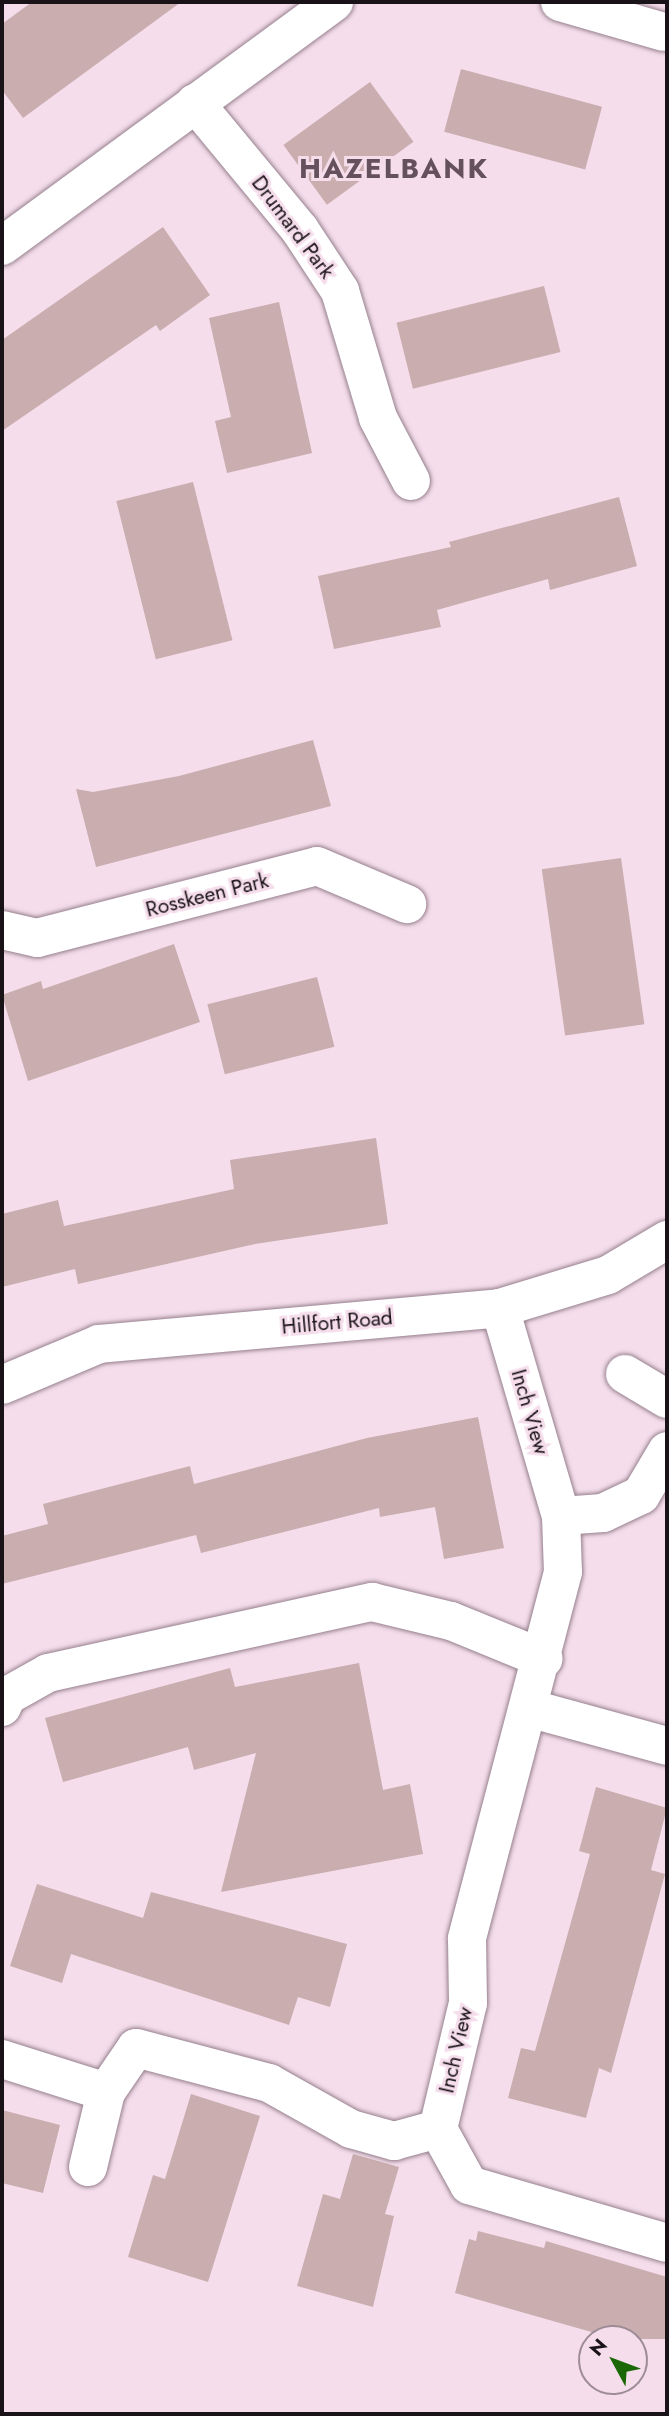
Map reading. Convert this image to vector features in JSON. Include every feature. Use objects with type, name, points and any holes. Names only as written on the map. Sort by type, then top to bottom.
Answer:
[{"type":"street","points":[[2,246],[334,2]]},
{"type":"street","points":[[574,3],[664,32]]},
{"type":"street","name":"Drumard Park","points":[[195,103],[300,230],[341,291],[378,418],[411,481]]},
{"type":"street","name":"Rosskeen Park","points":[[2,930],[37,939],[317,866],[407,904]]},
{"type":"street","name":"Hillfort Road","points":[[2,1385],[99,1344],[500,1308],[608,1275],[667,1241]]},
{"type":"street","name":"Inch View","points":[[438,2129],[468,2003],[467,1939],[531,1709],[563,1572],[561,1516],[500,1308]]},
{"type":"street","points":[[625,1374],[667,1399]]},
{"type":"street","points":[[561,1516],[603,1513],[641,1495],[667,1451]]},
{"type":"street","points":[[4,1698],[48,1673],[372,1602],[452,1621],[544,1659]]},
{"type":"street","points":[[531,1709],[667,1746]]},
{"type":"street","points":[[88,2167],[106,2092],[136,2048],[269,2083],[351,2129],[394,2141],[438,2129],[469,2185],[667,2243]]},
{"type":"street","points":[[2,2059],[106,2092]]},
{"type":"building","points":[[32,2],[181,2],[23,118],[2,90],[2,24]]},
{"type":"building","points":[[461,69],[602,107],[585,170],[444,132]]},
{"type":"building","points":[[370,82],[413,142],[327,205],[283,145]]},
{"type":"building","points":[[163,227],[210,295],[160,331],[156,325],[2,431],[2,340]]},
{"type":"building","points":[[544,286],[560,352],[413,389],[397,323]]},
{"type":"building","points":[[279,302],[312,453],[227,473],[215,421],[231,417],[209,318]]},
{"type":"building","points":[[193,482],[232,640],[156,659],[116,501]]},
{"type":"building","points":[[619,497],[637,566],[550,590],[548,579],[437,610],[441,627],[334,649],[318,576],[451,547],[449,542]]},
{"type":"building","points":[[313,740],[331,806],[96,867],[76,789],[93,792],[179,776]]},
{"type":"building","points":[[621,858],[644,1024],[565,1035],[542,869]]},
{"type":"building","points":[[174,944],[200,1022],[28,1081],[2,995],[41,981],[43,989]]},
{"type":"building","points":[[317,977],[334,1047],[225,1074],[207,1004]]},
{"type":"building","points":[[376,1138],[388,1224],[255,1244],[78,1284],[75,1269],[2,1287],[2,1214],[58,1200],[64,1226],[234,1189],[230,1160]]},
{"type":"building","points":[[478,1417],[504,1548],[444,1559],[435,1507],[380,1517],[379,1508],[201,1553],[196,1535],[2,1584],[2,1536],[48,1524],[43,1504],[190,1466],[194,1484],[367,1438]]},
{"type":"building","points":[[359,1663],[383,1790],[410,1784],[423,1854],[221,1892],[256,1753],[194,1770],[188,1747],[63,1782],[45,1718],[230,1668],[235,1687]]},
{"type":"building","points":[[596,1787],[667,1808],[651,1870],[665,1874],[611,2073],[599,2068],[586,2118],[508,2098],[521,2048],[535,2051],[590,1854],[579,1851]]},
{"type":"building","points":[[37,1884],[143,1918],[151,1892],[347,1944],[330,2007],[298,1997],[289,2025],[71,1954],[62,1983],[10,1966]]},
{"type":"building","points":[[191,2094],[260,2116],[208,2282],[128,2257],[153,2175],[165,2179]]},
{"type":"building","points":[[2,2110],[60,2125],[43,2193],[2,2183]]},
{"type":"building","points":[[353,2154],[399,2167],[385,2214],[394,2216],[373,2307],[297,2286],[323,2194],[340,2199]]},
{"type":"building","points":[[478,2231],[544,2248],[546,2241],[667,2277],[667,2339],[648,2339],[648,2325],[578,2325],[578,2328],[455,2293],[469,2239],[476,2241]]},
{"type":"district","name":"HAZELBANK","points":[[394,169]]}]
